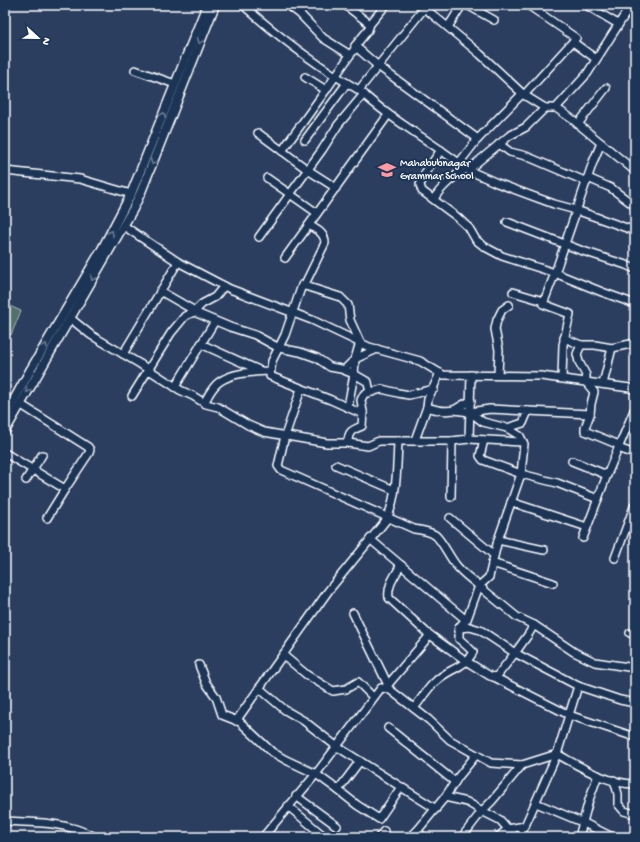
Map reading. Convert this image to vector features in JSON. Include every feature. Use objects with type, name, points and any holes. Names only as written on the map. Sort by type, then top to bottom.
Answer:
[{"type":"main road","points":[[5,416],[102,249],[132,194],[207,5]]},
{"type":"main road","points":[[5,431],[124,226],[141,192],[215,5]]},
{"type":"street","points":[[242,5],[270,28],[335,76],[361,92],[388,115],[467,169],[497,183],[635,231]]},
{"type":"street","points":[[288,5],[300,14],[323,38],[350,55]]},
{"type":"street","points":[[345,5],[370,24]]},
{"type":"street","points":[[282,151],[355,49],[355,46],[368,30],[370,24],[386,5]]},
{"type":"street","points":[[448,27],[462,5]]},
{"type":"street","points":[[467,5],[494,20]]},
{"type":"street","points":[[459,163],[478,139],[523,95],[576,38],[528,5]]},
{"type":"street","points":[[586,5],[618,24]]},
{"type":"street","points":[[556,108],[586,74],[631,5]]},
{"type":"street","points":[[259,237],[308,170],[378,66],[424,6],[480,54],[523,95],[545,108],[556,108],[578,124],[635,171]]},
{"type":"street","points":[[572,42],[596,59]]},
{"type":"street","points":[[355,46],[378,66],[478,139]]},
{"type":"street","points":[[135,70],[175,84]]},
{"type":"street","points":[[305,77],[326,90]]},
{"type":"street","points":[[306,140],[347,83]]},
{"type":"street","points":[[578,124],[606,88]]},
{"type":"street","points":[[434,199],[437,193],[456,175],[467,169],[508,136],[526,127],[545,108]]},
{"type":"street","points":[[285,258],[388,115]]},
{"type":"street","points":[[258,133],[308,170],[336,188]]},
{"type":"street","points":[[562,378],[563,345],[570,314],[542,304],[555,273],[576,210],[601,143]]},
{"type":"street","points":[[499,144],[510,152],[526,156],[611,188],[635,206]]},
{"type":"street","points":[[441,150],[425,173],[420,185],[422,192],[434,199],[457,217],[469,228],[476,240],[485,247],[502,256],[555,273],[635,304]]},
{"type":"street","points":[[5,171],[80,179],[132,194]]},
{"type":"street","points":[[268,178],[318,213]]},
{"type":"street","points":[[507,222],[580,250],[626,264],[635,270]]},
{"type":"street","points":[[309,225],[322,233],[325,243],[304,286],[302,285],[279,348],[272,361],[270,376],[363,412]]},
{"type":"street","points":[[124,226],[178,262],[224,286],[293,312],[377,349],[420,361],[443,375],[542,376],[630,388],[635,390]]},
{"type":"street","points":[[123,354],[178,262]]},
{"type":"street","points":[[132,396],[171,333],[185,316],[215,297],[224,286]]},
{"type":"street","points":[[304,286],[340,297],[348,305],[350,320],[360,342],[355,359],[348,407]]},
{"type":"street","points":[[160,291],[195,311],[230,328],[255,335],[279,348],[300,352],[317,358],[330,367],[354,374],[368,382],[369,388],[372,392]]},
{"type":"street","points":[[514,292],[543,301]]},
{"type":"street","points":[[498,376],[499,350],[495,329],[497,320],[502,310],[509,305]]},
{"type":"street","points":[[70,318],[91,335],[175,387],[204,403],[218,407],[248,425],[264,432],[327,443],[348,443],[368,446],[380,441],[521,439]]},
{"type":"street","points":[[175,387],[215,321]]},
{"type":"street","points":[[564,338],[581,345],[595,345],[612,348],[635,343]]},
{"type":"street","points":[[201,344],[262,371]]},
{"type":"street","points":[[581,345],[577,354],[579,362],[586,375],[586,382],[594,392],[585,431],[635,454]]},
{"type":"street","points":[[603,384],[612,348]]},
{"type":"street","points":[[344,370],[355,359],[377,349]]},
{"type":"street","points":[[204,403],[218,382],[227,378],[252,372],[270,371]]},
{"type":"street","points":[[415,440],[427,407],[428,399],[434,389],[440,373]]},
{"type":"street","points":[[469,439],[471,375]]},
{"type":"street","points":[[301,389],[285,436],[278,466],[281,470],[414,529],[436,535],[457,567],[517,617],[534,625],[574,652],[594,662],[635,668]]},
{"type":"street","points":[[348,443],[348,436],[351,431],[362,426],[363,412],[361,400],[364,394],[382,389],[409,395],[434,389]]},
{"type":"street","points":[[454,410],[471,401]]},
{"type":"street","points":[[20,404],[88,447],[90,450],[47,518]]},
{"type":"street","points":[[427,407],[446,411],[454,410],[470,412],[490,409],[590,414]]},
{"type":"street","points":[[583,538],[635,408]]},
{"type":"street","points":[[521,439],[523,423],[528,411]]},
{"type":"street","points":[[414,708],[435,681],[458,668],[470,658],[473,652],[459,639],[459,628],[466,620],[479,586],[489,577],[498,540],[521,474],[524,444],[521,439],[507,428],[483,422],[470,412]]},
{"type":"street","points":[[507,428],[523,423]]},
{"type":"street","points":[[484,440],[480,458],[521,474],[556,483],[598,499]]},
{"type":"street","points":[[236,720],[329,590],[387,517],[390,511],[394,490],[398,441]]},
{"type":"street","points":[[451,498],[452,441]]},
{"type":"street","points":[[5,453],[65,489]]},
{"type":"street","points":[[26,480],[42,455]]},
{"type":"street","points":[[572,461],[607,475]]},
{"type":"street","points":[[336,465],[394,490]]},
{"type":"street","points":[[511,502],[587,527]]},
{"type":"street","points":[[615,558],[635,504]]},
{"type":"street","points":[[450,518],[494,555]]},
{"type":"street","points":[[370,539],[466,620]]},
{"type":"street","points":[[498,540],[544,550]]},
{"type":"street","points":[[492,563],[553,583]]},
{"type":"street","points":[[401,565],[390,583],[388,591],[389,598],[430,635],[466,661],[569,715],[635,737]]},
{"type":"street","points":[[353,613],[386,686],[429,720],[450,740],[491,763],[522,765],[557,754],[598,775],[635,784]]},
{"type":"street","points":[[494,677],[497,676],[515,653],[534,625]]},
{"type":"street","points":[[459,628],[470,627],[480,630],[515,653],[578,686],[620,700],[635,703]]},
{"type":"street","points":[[264,836],[316,774],[373,697],[381,688],[386,686],[430,635]]},
{"type":"street","points":[[283,654],[307,675],[333,691],[346,689],[358,682],[373,697]]},
{"type":"street","points":[[199,665],[206,683],[216,697],[222,715],[240,722],[272,752],[316,774],[357,806],[379,819],[401,787]]},
{"type":"street","points":[[520,837],[557,754],[578,686]]},
{"type":"street","points":[[259,688],[285,710],[304,721],[336,746],[436,809]]},
{"type":"street","points":[[388,728],[455,782]]},
{"type":"street","points":[[410,837],[436,809],[476,755]]},
{"type":"street","points":[[338,790],[360,761]]},
{"type":"street","points":[[462,837],[482,811],[522,765]]},
{"type":"street","points":[[579,837],[589,800],[598,775]]},
{"type":"street","points":[[614,780],[618,794],[618,804],[624,811],[635,814]]},
{"type":"street","points":[[296,796],[337,826]]},
{"type":"street","points":[[445,797],[467,802],[500,820],[516,837]]},
{"type":"street","points":[[536,803],[584,823],[612,837]]},
{"type":"street","points":[[288,806],[325,837]]},
{"type":"street","points":[[5,821],[31,822],[63,826],[96,837]]},
{"type":"street","points":[[498,837],[508,829],[525,826]]},
{"type":"street","points":[[417,830],[423,837]]},
{"type":"street","points":[[379,837],[384,831]]},
{"type":"green space","points":[[5,304],[21,311],[11,335],[5,332]]},
{"type":"place","name":"Mahabubnagar Grammar School","points":[[387,170]]}]
